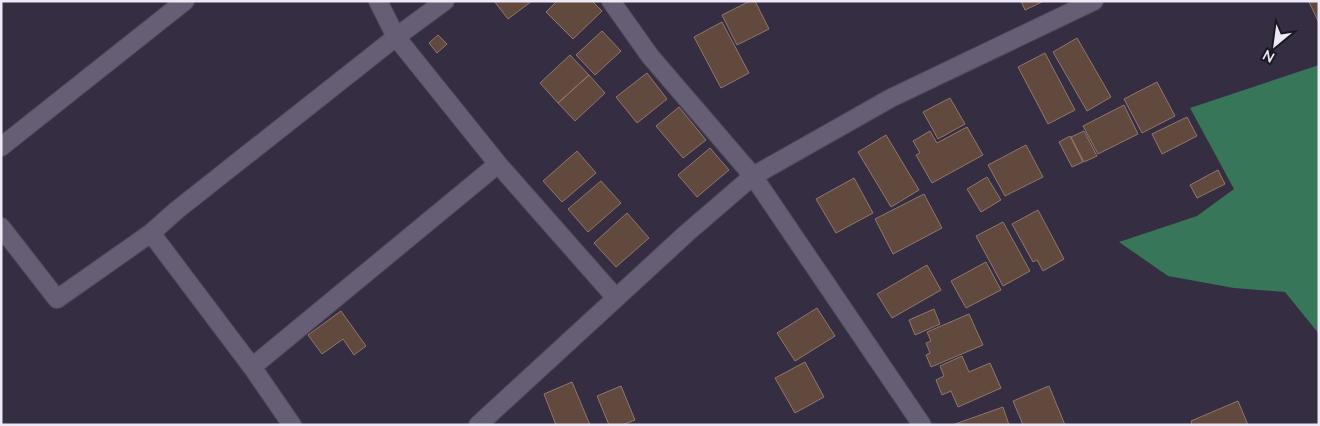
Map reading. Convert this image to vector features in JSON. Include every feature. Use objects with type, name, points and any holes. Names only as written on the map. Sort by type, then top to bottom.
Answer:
[{"type":"street","points":[[1,147],[185,1]]},
{"type":"street","points":[[378,1],[396,37],[498,164],[616,298]]},
{"type":"street","points":[[1,228],[57,299],[151,233],[177,210],[396,37],[445,1]]},
{"type":"street","points":[[611,1],[650,56],[753,176],[922,425]]},
{"type":"street","points":[[478,425],[616,298],[753,176],[891,98],[1094,1]]},
{"type":"street","points":[[252,367],[498,164]]},
{"type":"street","points":[[151,233],[252,367],[292,425]]},
{"type":"green space","points":[[1319,65],[1319,334],[1285,292],[1234,288],[1168,276],[1119,242],[1197,216],[1234,189],[1190,108]]},
{"type":"building","points":[[494,1],[532,1],[508,19]]},
{"type":"building","points":[[557,1],[592,1],[602,11],[573,39],[546,12]]},
{"type":"building","points":[[750,1],[755,1],[769,29],[737,45],[722,15]]},
{"type":"building","points":[[1021,1],[1044,1],[1025,10]]},
{"type":"building","points":[[1319,1],[1319,23],[1309,2]]},
{"type":"building","points":[[722,22],[749,73],[721,88],[694,37]]},
{"type":"building","points":[[602,31],[621,51],[595,75],[576,55]]},
{"type":"building","points":[[438,35],[447,44],[437,53],[429,43]]},
{"type":"building","points":[[1077,38],[1111,97],[1087,111],[1053,52]]},
{"type":"building","points":[[1045,53],[1075,110],[1048,124],[1018,67]]},
{"type":"building","points":[[570,55],[589,75],[558,103],[540,83]]},
{"type":"building","points":[[647,73],[667,99],[637,123],[616,97]]},
{"type":"building","points":[[589,75],[605,93],[575,121],[558,103]]},
{"type":"building","points":[[1157,82],[1175,116],[1142,133],[1124,99]]},
{"type":"building","points":[[950,98],[965,124],[938,139],[923,112]]},
{"type":"building","points":[[1124,105],[1138,134],[1098,154],[1083,126]]},
{"type":"building","points":[[679,107],[706,140],[683,158],[656,126]]},
{"type":"building","points":[[1187,117],[1197,136],[1162,154],[1152,134]]},
{"type":"building","points":[[967,127],[983,155],[932,183],[916,155],[920,153],[913,141],[930,131],[937,143]]},
{"type":"building","points":[[1084,131],[1097,156],[1084,162],[1071,137]]},
{"type":"building","points":[[886,135],[919,190],[891,207],[858,152]]},
{"type":"building","points":[[1070,136],[1083,162],[1072,167],[1059,142]]},
{"type":"building","points":[[1026,145],[1043,177],[1005,196],[988,165]]},
{"type":"building","points":[[710,148],[729,170],[697,197],[678,175]]},
{"type":"building","points":[[577,151],[596,173],[562,202],[543,181]]},
{"type":"building","points":[[1218,170],[1225,184],[1197,198],[1190,185]]},
{"type":"building","points":[[987,177],[1001,200],[981,212],[967,189]]},
{"type":"building","points":[[854,178],[873,213],[836,233],[816,199]]},
{"type":"building","points":[[601,181],[621,203],[588,232],[568,209]]},
{"type":"building","points":[[924,194],[942,228],[893,254],[875,219]]},
{"type":"building","points":[[1038,210],[1064,259],[1043,271],[1037,260],[1033,262],[1012,224]]},
{"type":"building","points":[[627,213],[649,238],[616,267],[594,243]]},
{"type":"building","points":[[1003,222],[1030,271],[1003,286],[976,236]]},
{"type":"building","points":[[986,262],[1001,290],[966,308],[951,281]]},
{"type":"building","points":[[927,265],[941,290],[892,318],[877,294]]},
{"type":"building","points":[[817,308],[835,336],[795,361],[777,333]]},
{"type":"building","points":[[934,309],[940,324],[915,335],[909,320]]},
{"type":"building","points":[[341,311],[366,346],[354,355],[343,339],[322,354],[308,335]]},
{"type":"building","points":[[969,314],[983,345],[931,367],[926,355],[930,353],[926,343],[931,341],[927,332]]},
{"type":"building","points":[[962,356],[969,372],[990,363],[1001,388],[958,407],[951,391],[942,395],[936,380],[944,376],[940,366]]},
{"type":"building","points":[[805,362],[824,397],[795,413],[775,378]]},
{"type":"building","points":[[572,382],[590,425],[556,425],[544,394]]},
{"type":"building","points":[[621,386],[635,420],[622,425],[609,425],[597,396]]},
{"type":"building","points":[[1049,386],[1065,425],[1023,425],[1013,401]]},
{"type":"building","points":[[1238,401],[1248,425],[1192,425],[1191,421]]},
{"type":"building","points":[[1003,407],[1009,425],[955,424]]}]
